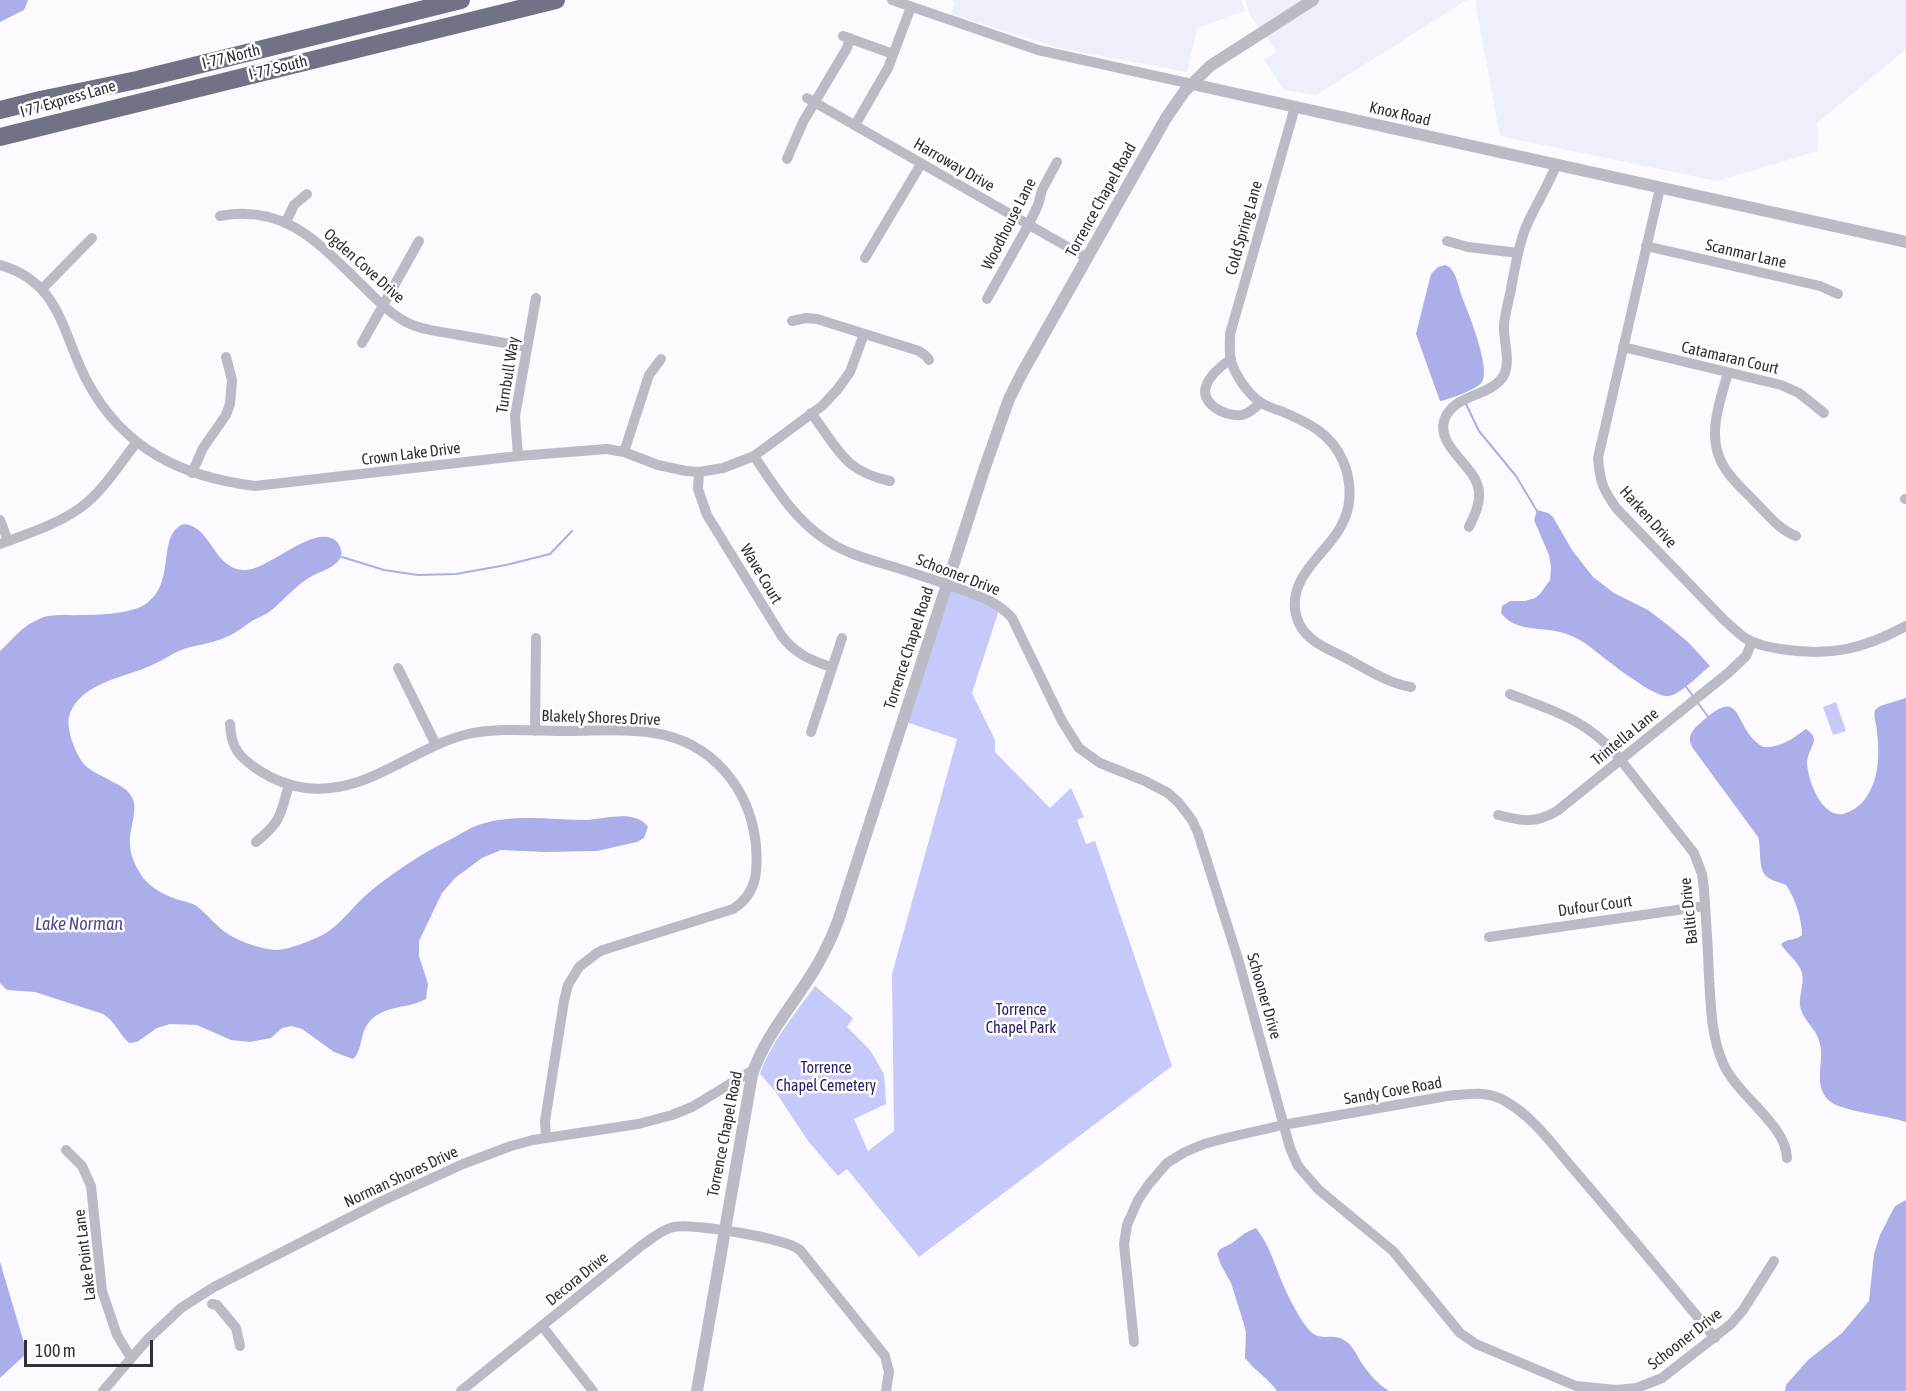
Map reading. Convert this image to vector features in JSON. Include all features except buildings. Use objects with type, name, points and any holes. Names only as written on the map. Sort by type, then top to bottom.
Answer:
[{"type":"highway","name":"I-77 North","points":[[0,110],[137,80],[461,0]]},
{"type":"highway","name":"I-77 South","points":[[3,136],[556,0]]},
{"type":"highway","name":"I 77 Express Lane","points":[[0,118],[137,80]]},
{"type":"street","name":"Knox Road","points":[[892,0],[1038,50],[1906,242]]},
{"type":"street","name":"Torrence Chapel Road","points":[[697,1391],[753,1070],[771,1034],[815,968],[838,921],[985,467],[1010,399],[1022,373],[1180,96],[1217,61],[1313,0]]},
{"type":"street","points":[[855,125],[881,82],[910,6]]},
{"type":"street","points":[[787,159],[810,100],[846,48],[847,37],[893,54]]},
{"type":"street","name":"Harroway Drive","points":[[810,100],[1087,258]]},
{"type":"street","name":"Cold Spring Lane","points":[[1294,107],[1230,334],[1231,359],[1237,374],[1250,393],[1261,403],[1300,419],[1320,431],[1338,451],[1347,471],[1349,494],[1347,513],[1334,538],[1297,587],[1294,599],[1303,632],[1325,648],[1392,682],[1411,687]]},
{"type":"street","name":"Woodhouse Lane","points":[[987,299],[1029,224],[1042,190],[1057,162]]},
{"type":"street","points":[[865,258],[921,164]]},
{"type":"street","points":[[1469,527],[1477,509],[1479,489],[1471,473],[1448,443],[1443,424],[1448,412],[1455,405],[1492,387],[1505,372],[1504,325],[1518,254],[1525,229],[1556,165]]},
{"type":"street","name":"Harken Drive","points":[[1660,188],[1598,458],[1600,478],[1606,493],[1617,509],[1725,620],[1744,638],[1752,642],[1793,651],[1829,653],[1873,642],[1906,626]]},
{"type":"street","points":[[286,222],[294,205],[307,194]]},
{"type":"street","name":"Ogden Cove Drive","points":[[220,216],[234,213],[256,214],[271,216],[286,222],[321,247],[383,306],[404,321],[423,329],[527,347]]},
{"type":"street","points":[[42,289],[92,238]]},
{"type":"street","points":[[362,343],[419,241]]},
{"type":"street","points":[[1447,242],[1518,254]]},
{"type":"street","name":"Scanmar Lane","points":[[1646,246],[1820,286],[1838,294]]},
{"type":"street","name":"Crown Lake Drive","points":[[0,266],[10,269],[42,289],[59,313],[86,380],[114,419],[138,442],[167,462],[192,473],[230,483],[255,486],[519,456],[607,449],[624,452],[669,468],[699,472],[723,468],[754,456],[822,406],[844,382],[854,365],[864,334]]},
{"type":"street","name":"Turnbull Way","points":[[519,456],[515,416],[536,298]]},
{"type":"street","points":[[792,321],[806,318],[817,319],[920,351],[929,360]]},
{"type":"street","name":"Catamaran Court","points":[[1623,347],[1781,385],[1805,397],[1824,413]]},
{"type":"street","points":[[192,473],[203,447],[226,415],[230,404],[232,380],[226,357]]},
{"type":"street","points":[[624,452],[649,375],[662,359]]},
{"type":"street","points":[[1231,359],[1220,366],[1211,377],[1205,390],[1207,399],[1215,408],[1231,414],[1244,415],[1261,403]]},
{"type":"street","points":[[1728,373],[1714,428],[1716,453],[1734,480],[1782,529],[1796,536]]},
{"type":"street","points":[[812,413],[837,450],[851,465],[870,476],[890,481]]},
{"type":"street","points":[[0,520],[4,543],[55,523],[80,508],[94,495],[138,442]]},
{"type":"street","name":"Schooner Drive","points":[[754,456],[785,502],[801,520],[827,541],[860,556],[947,584],[994,603],[1012,618],[1062,721],[1079,748],[1100,763],[1168,793],[1188,814],[1198,833],[1236,951],[1294,1159],[1306,1178],[1394,1251],[1460,1333],[1476,1344],[1576,1386],[1616,1390],[1646,1386],[1662,1378],[1731,1324],[1743,1310],[1774,1261]]},
{"type":"street","name":"Wave Court","points":[[699,472],[698,489],[707,514],[781,635],[799,654],[832,667]]},
{"type":"street","points":[[535,731],[536,638]]},
{"type":"street","points":[[811,732],[842,638]]},
{"type":"street","name":"Trintella Lane","points":[[1498,815],[1522,821],[1551,815],[1728,672],[1746,656],[1752,642]]},
{"type":"street","points":[[398,668],[436,745]]},
{"type":"street","name":"Baltic Drive","points":[[1510,694],[1576,720],[1604,740],[1694,854],[1702,874],[1711,1015],[1718,1049],[1732,1080],[1775,1129],[1784,1145],[1787,1158]]},
{"type":"street","name":"Blakely Shores Drive","points":[[230,724],[232,744],[240,755],[266,775],[289,785],[316,789],[351,786],[453,738],[494,731],[652,732],[667,735],[699,749],[721,766],[737,786],[752,823],[757,860],[754,886],[747,897],[733,909],[603,950],[587,960],[574,973],[564,1000],[545,1120],[546,1138]]},
{"type":"street","points":[[256,842],[278,821],[289,785]]},
{"type":"street","name":"Dufour Court","points":[[1489,937],[1705,906]]},
{"type":"street","name":"Norman Shores Drive","points":[[103,1391],[167,1320],[203,1293],[382,1201],[463,1164],[511,1146],[546,1138],[638,1124],[672,1115],[692,1107],[753,1070]]},
{"type":"street","name":"Sandy Cove Road","points":[[1134,1342],[1124,1244],[1127,1226],[1138,1200],[1162,1168],[1185,1152],[1215,1141],[1283,1125],[1447,1096],[1476,1094],[1498,1098],[1515,1107],[1549,1141],[1715,1338]]},
{"type":"street","name":"Lake Point Lane","points":[[66,1150],[82,1166],[91,1186],[102,1291],[117,1335],[131,1358]]},
{"type":"street","name":"Decora Drive","points":[[461,1391],[663,1231],[684,1226],[790,1243],[800,1250],[885,1356],[889,1372],[886,1391]]},
{"type":"street","points":[[203,1293],[237,1328],[236,1333],[240,1346]]},
{"type":"street","points":[[542,1326],[593,1391]]},
{"type":"shaded area","points":[[952,0],[1241,0],[1245,11],[1197,28],[1187,72],[1059,48],[951,14],[955,2]]},
{"type":"shaded area","points":[[1245,0],[1467,0],[1316,95],[1284,90],[1264,60],[1277,52],[1250,15]]},
{"type":"shaded area","points":[[1906,0],[1906,49],[1817,123],[1818,151],[1717,181],[1500,136],[1475,1]]},
{"type":"green space","name":"Torrence Chapel Park","points":[[947,584],[1000,607],[972,693],[995,740],[995,752],[1050,808],[1071,788],[1084,817],[1077,820],[1086,844],[1095,841],[1172,1066],[919,1257],[847,1169],[838,1176],[808,1141],[775,1091],[760,1074],[777,1039],[815,986],[853,1018],[847,1027],[870,1050],[884,1074],[886,1104],[854,1119],[868,1151],[894,1131],[892,974],[957,739],[903,721]]},
{"type":"green space","points":[[1836,702],[1846,731],[1833,735],[1823,707]]},
{"type":"water","points":[[0,0],[28,0],[24,10],[0,22]]},
{"type":"water","points":[[1445,265],[1451,269],[1457,279],[1478,340],[1484,375],[1482,382],[1475,388],[1440,401],[1416,334],[1431,274],[1438,267]]},
{"type":"water","points":[[1537,510],[1553,517],[1572,550],[1593,577],[1614,593],[1648,610],[1689,643],[1710,666],[1679,692],[1669,696],[1662,695],[1641,684],[1575,638],[1560,632],[1528,628],[1507,619],[1501,613],[1502,606],[1510,601],[1535,598],[1550,580],[1549,555],[1534,520]]},
{"type":"water","name":"Lake Norman","points":[[184,524],[193,526],[200,532],[225,562],[242,570],[262,565],[298,545],[321,537],[336,540],[342,552],[334,565],[308,578],[272,610],[228,636],[181,650],[152,665],[106,682],[95,687],[76,702],[68,722],[78,756],[91,770],[124,788],[132,798],[134,810],[130,847],[132,855],[143,878],[155,889],[197,906],[232,937],[258,947],[277,950],[302,944],[326,933],[392,874],[433,848],[478,825],[519,818],[587,820],[620,816],[636,818],[648,827],[644,838],[637,842],[597,851],[501,850],[482,858],[455,878],[442,893],[419,941],[419,956],[428,984],[426,999],[387,1010],[373,1018],[365,1029],[358,1052],[353,1059],[334,1052],[302,1029],[292,1026],[282,1028],[271,1038],[250,1042],[231,1040],[197,1025],[170,1024],[157,1028],[137,1042],[129,1043],[111,1020],[103,1014],[35,992],[7,990],[0,983],[0,651],[23,629],[44,617],[115,613],[133,610],[147,603],[162,583],[171,537],[176,529]]},
{"type":"water","points":[[1906,698],[1906,1122],[1837,1105],[1831,1102],[1822,1091],[1820,1043],[1800,1005],[1802,973],[1781,944],[1802,935],[1795,902],[1786,885],[1767,877],[1764,873],[1758,837],[1692,747],[1690,738],[1697,726],[1723,707],[1731,707],[1736,712],[1746,729],[1763,747],[1781,744],[1806,729],[1814,738],[1807,762],[1813,787],[1828,810],[1835,814],[1843,814],[1863,802],[1876,776],[1878,750],[1875,710],[1880,706]]},
{"type":"water","points":[[1906,1200],[1906,1391],[1785,1391],[1786,1385],[1808,1360],[1842,1333],[1869,1301],[1874,1254],[1880,1235],[1895,1206]]},
{"type":"water","points":[[1256,1228],[1268,1247],[1291,1301],[1308,1328],[1319,1336],[1340,1338],[1347,1342],[1371,1376],[1389,1391],[1277,1391],[1245,1358],[1246,1332],[1231,1283],[1217,1254],[1220,1249]]},
{"type":"water","points":[[0,1262],[27,1353],[0,1378]]},
{"type":"waterway","points":[[1466,404],[1479,431],[1516,476],[1537,511]]},
{"type":"waterway","points":[[342,557],[384,570],[418,575],[456,574],[550,554],[572,531]]},
{"type":"waterway","points":[[1684,684],[1693,696]]},
{"type":"waterway","points":[[1698,703],[1709,718]]},
{"type":"park label","name":"Torrence Chapel Cemetery","points":[[826,1077]]}]
